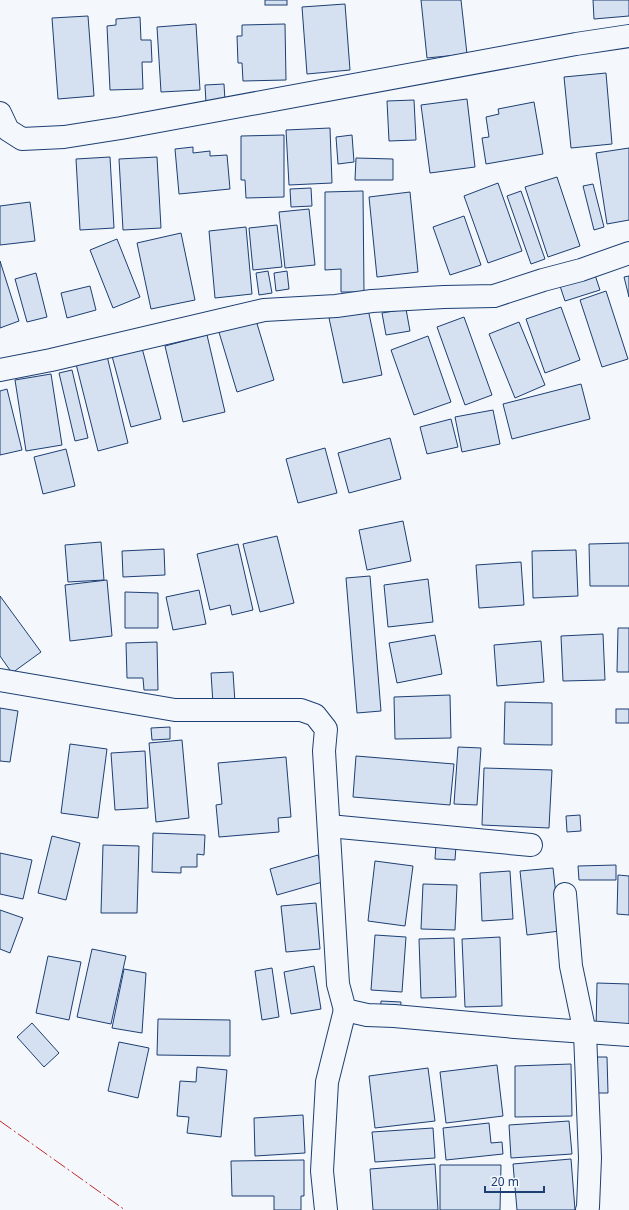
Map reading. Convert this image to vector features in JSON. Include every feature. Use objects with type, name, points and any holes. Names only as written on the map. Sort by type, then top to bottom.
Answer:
[{"type":"street","points":[[3,125],[22,139],[64,137],[121,128],[576,44],[629,36]]},
{"type":"street","points":[[0,370],[51,360],[264,310],[336,306],[372,301],[494,296],[543,280],[582,270],[629,253]]},
{"type":"street","points":[[0,680],[175,710],[301,710],[315,715],[326,730],[324,751],[338,984],[344,1010],[327,1082],[322,1171],[326,1210]]},
{"type":"street","points":[[329,826],[531,845]]},
{"type":"street","points":[[566,894],[571,966],[585,1032],[590,1158],[587,1210]]},
{"type":"street","points":[[344,1010],[367,1015],[629,1035]]},
{"type":"building","points":[[265,0],[287,0],[287,5],[265,5]]},
{"type":"building","points":[[421,0],[461,0],[467,54],[427,58]]},
{"type":"building","points":[[593,0],[629,0],[629,16],[594,19]]},
{"type":"building","points":[[345,4],[350,70],[307,74],[302,7]]},
{"type":"building","points":[[88,16],[94,96],[58,99],[52,18]]},
{"type":"building","points":[[140,17],[141,40],[151,40],[152,62],[142,62],[143,89],[110,90],[107,26],[116,25],[116,19]]},
{"type":"building","points":[[196,24],[200,90],[161,92],[157,27]]},
{"type":"building","points":[[285,24],[286,80],[243,81],[242,63],[238,63],[237,36],[242,36],[242,25]]},
{"type":"building","points":[[606,73],[612,144],[571,148],[564,77]]},
{"type":"building","points":[[224,84],[225,101],[206,103],[205,85]]},
{"type":"building","points":[[467,99],[475,167],[430,173],[421,105]]},
{"type":"building","points":[[414,100],[416,140],[389,141],[387,101]]},
{"type":"building","points":[[534,102],[543,154],[486,164],[482,138],[489,137],[486,117],[499,114],[498,109]]},
{"type":"building","points":[[330,128],[332,183],[289,185],[286,130]]},
{"type":"building","points":[[284,135],[284,197],[246,198],[245,180],[241,180],[241,136]]},
{"type":"building","points":[[352,135],[354,162],[338,164],[336,137]]},
{"type":"building","points":[[193,147],[193,153],[210,151],[210,156],[227,155],[230,189],[179,194],[175,149]]},
{"type":"building","points":[[629,148],[629,220],[607,224],[596,153]]},
{"type":"building","points":[[110,157],[114,228],[80,230],[76,159]]},
{"type":"building","points":[[157,157],[161,228],[123,230],[119,159]]},
{"type":"building","points":[[356,158],[393,159],[393,180],[355,180]]},
{"type":"building","points":[[557,177],[580,246],[548,257],[525,187]]},
{"type":"building","points":[[498,183],[522,251],[488,263],[464,196]]},
{"type":"building","points":[[593,184],[604,227],[594,230],[583,186]]},
{"type":"building","points":[[311,188],[312,206],[291,207],[290,189]]},
{"type":"building","points":[[363,191],[364,292],[341,292],[341,269],[325,270],[325,192]]},
{"type":"building","points":[[521,191],[545,259],[531,264],[507,196]]},
{"type":"building","points":[[410,192],[418,272],[377,277],[369,197]]},
{"type":"building","points":[[30,202],[35,241],[0,245],[0,206]]},
{"type":"building","points":[[309,209],[315,265],[285,268],[279,212]]},
{"type":"building","points":[[464,216],[481,265],[450,275],[433,227]]},
{"type":"building","points":[[277,225],[282,267],[253,270],[249,228]]},
{"type":"building","points":[[246,227],[252,294],[215,298],[209,231]]},
{"type":"building","points":[[181,233],[195,300],[151,309],[137,243]]},
{"type":"building","points":[[117,239],[140,297],[113,308],[90,250]]},
{"type":"building","points":[[0,261],[19,321],[0,328]]},
{"type":"building","points":[[268,271],[272,293],[259,295],[256,273]]},
{"type":"building","points":[[287,271],[289,289],[276,291],[274,273]]},
{"type":"building","points":[[36,273],[47,317],[27,322],[15,279]]},
{"type":"building","points":[[595,275],[600,290],[565,301],[560,286]]},
{"type":"building","points":[[629,276],[629,297],[624,277]]},
{"type":"building","points":[[90,286],[96,310],[67,318],[61,293]]},
{"type":"building","points":[[606,291],[628,359],[602,367],[580,300]]},
{"type":"building","points":[[561,307],[580,360],[545,373],[526,319]]},
{"type":"building","points":[[368,309],[382,375],[343,383],[329,318]]},
{"type":"building","points":[[406,309],[410,331],[386,335],[382,313]]},
{"type":"building","points":[[255,317],[274,380],[237,392],[218,329]]},
{"type":"building","points":[[464,317],[492,395],[465,405],[437,327]]},
{"type":"building","points":[[519,322],[545,385],[515,398],[489,334]]},
{"type":"building","points":[[207,335],[225,412],[183,422],[165,346]]},
{"type":"building","points":[[428,336],[451,402],[414,415],[391,350]]},
{"type":"building","points":[[142,348],[161,419],[131,427],[112,356]]},
{"type":"building","points":[[107,356],[128,443],[98,451],[76,364]]},
{"type":"building","points":[[72,370],[88,438],[75,441],[59,373]]},
{"type":"building","points":[[51,374],[62,445],[26,451],[15,380]]},
{"type":"building","points":[[581,384],[590,419],[512,439],[503,404]]},
{"type":"building","points":[[7,389],[22,450],[0,455],[0,391]]},
{"type":"building","points":[[493,410],[500,444],[462,452],[455,417]]},
{"type":"building","points":[[451,419],[458,447],[427,454],[420,427]]},
{"type":"building","points":[[390,438],[401,479],[349,493],[338,453]]},
{"type":"building","points":[[325,448],[337,493],[298,503],[286,459]]},
{"type":"building","points":[[66,449],[75,486],[43,494],[34,457]]},
{"type":"building","points":[[403,521],[411,561],[367,570],[359,530]]},
{"type":"building","points":[[277,536],[294,603],[260,612],[243,544]]},
{"type":"building","points":[[101,542],[104,580],[68,582],[65,545]]},
{"type":"building","points":[[629,543],[629,586],[590,586],[589,544]]},
{"type":"building","points":[[238,544],[253,610],[232,615],[230,605],[210,610],[197,554]]},
{"type":"building","points":[[164,549],[165,575],[123,577],[122,551]]},
{"type":"building","points":[[576,550],[578,596],[533,598],[532,551]]},
{"type":"building","points":[[521,562],[524,605],[479,608],[476,565]]},
{"type":"building","points":[[370,576],[381,711],[357,713],[346,578]]},
{"type":"building","points":[[428,579],[433,622],[388,627],[384,585]]},
{"type":"building","points":[[107,580],[112,636],[70,641],[65,585]]},
{"type":"building","points":[[199,590],[206,624],[173,630],[166,597]]},
{"type":"building","points":[[125,592],[158,593],[158,628],[125,628]]},
{"type":"building","points":[[0,596],[41,652],[12,673],[0,656]]},
{"type":"building","points":[[618,628],[629,628],[629,672],[617,672]]},
{"type":"building","points":[[603,634],[605,680],[563,681],[561,636]]},
{"type":"building","points":[[435,635],[442,674],[397,683],[389,643]]},
{"type":"building","points":[[541,641],[544,682],[497,686],[494,645]]},
{"type":"building","points":[[157,642],[158,690],[144,690],[143,678],[127,678],[126,643]]},
{"type":"building","points":[[233,672],[235,703],[213,704],[211,673]]},
{"type":"building","points":[[450,695],[451,738],[395,739],[394,697]]},
{"type":"building","points":[[505,702],[552,703],[552,745],[504,744]]},
{"type":"building","points":[[0,708],[18,711],[10,762],[0,761]]},
{"type":"building","points":[[616,709],[629,709],[629,723],[616,723]]},
{"type":"building","points":[[170,727],[170,739],[152,740],[151,728]]},
{"type":"building","points":[[182,740],[189,818],[156,822],[149,743]]},
{"type":"building","points":[[70,744],[107,749],[98,818],[61,813]]},
{"type":"building","points":[[458,747],[481,748],[477,805],[454,804]]},
{"type":"building","points":[[145,751],[148,808],[115,810],[111,753]]},
{"type":"building","points":[[356,756],[454,764],[450,805],[353,797]]},
{"type":"building","points":[[286,757],[291,817],[278,818],[279,832],[219,837],[216,805],[222,804],[218,763]]},
{"type":"building","points":[[484,768],[552,770],[549,828],[482,825]]},
{"type":"building","points":[[580,815],[581,831],[567,832],[566,816]]},
{"type":"building","points":[[153,833],[205,835],[204,855],[197,854],[197,867],[181,867],[181,873],[152,872]]},
{"type":"building","points":[[52,836],[80,843],[66,900],[38,893]]},
{"type":"building","points":[[436,844],[456,846],[455,860],[435,859]]},
{"type":"building","points":[[103,845],[139,846],[137,913],[101,913]]},
{"type":"building","points":[[0,853],[32,860],[23,899],[0,894]]},
{"type":"building","points":[[318,855],[326,881],[277,895],[270,869]]},
{"type":"building","points":[[375,861],[413,866],[405,926],[368,921]]},
{"type":"building","points":[[616,865],[616,880],[579,880],[578,866]]},
{"type":"building","points":[[553,868],[560,931],[527,935],[520,871]]},
{"type":"building","points":[[510,871],[513,919],[482,921],[480,873]]},
{"type":"building","points":[[618,875],[629,876],[629,915],[617,914]]},
{"type":"building","points":[[423,884],[457,885],[455,930],[421,929]]},
{"type":"building","points":[[316,903],[320,949],[286,952],[281,906]]},
{"type":"building","points":[[0,910],[23,918],[10,953],[0,949]]},
{"type":"building","points":[[375,935],[406,937],[402,992],[371,990]]},
{"type":"building","points":[[500,937],[502,1006],[465,1007],[462,939]]},
{"type":"building","points":[[454,938],[456,997],[421,998],[419,939]]},
{"type":"building","points":[[92,949],[126,956],[111,1024],[77,1017]]},
{"type":"building","points":[[48,956],[81,962],[69,1020],[36,1013]]},
{"type":"building","points":[[314,966],[321,1009],[291,1014],[284,972]]},
{"type":"building","points":[[272,968],[279,1017],[262,1020],[255,971]]},
{"type":"building","points":[[124,969],[146,973],[142,1033],[112,1028]]},
{"type":"building","points":[[597,983],[629,984],[629,1033],[596,1032]]},
{"type":"building","points":[[381,1001],[401,1002],[400,1016],[380,1015]]},
{"type":"building","points":[[158,1019],[230,1020],[230,1056],[157,1055]]},
{"type":"building","points":[[32,1023],[59,1053],[44,1067],[17,1037]]},
{"type":"building","points":[[119,1042],[149,1048],[138,1098],[108,1091]]},
{"type":"building","points":[[594,1057],[607,1057],[608,1093],[595,1093]]},
{"type":"building","points":[[571,1064],[572,1116],[515,1117],[515,1066]]},
{"type":"building","points":[[497,1065],[503,1116],[446,1123],[440,1072]]},
{"type":"building","points":[[197,1067],[227,1070],[221,1137],[187,1133],[189,1117],[177,1116],[180,1081],[196,1082]]},
{"type":"building","points":[[428,1068],[435,1121],[375,1128],[369,1076]]},
{"type":"building","points":[[303,1115],[305,1153],[255,1156],[254,1118]]},
{"type":"building","points":[[569,1121],[572,1154],[511,1158],[509,1125]]},
{"type":"building","points":[[489,1123],[491,1143],[502,1142],[503,1154],[446,1160],[443,1128]]},
{"type":"building","points":[[433,1128],[435,1158],[375,1162],[372,1132]]},
{"type":"building","points":[[571,1159],[575,1210],[517,1210],[513,1164]]},
{"type":"building","points":[[304,1160],[304,1196],[301,1196],[301,1210],[274,1210],[274,1196],[232,1196],[231,1161]]},
{"type":"building","points":[[435,1164],[438,1210],[373,1210],[370,1169]]},
{"type":"building","points":[[440,1165],[501,1165],[500,1210],[440,1210]]},
{"type":"power","points":[[0,1121],[125,1210]]}]
